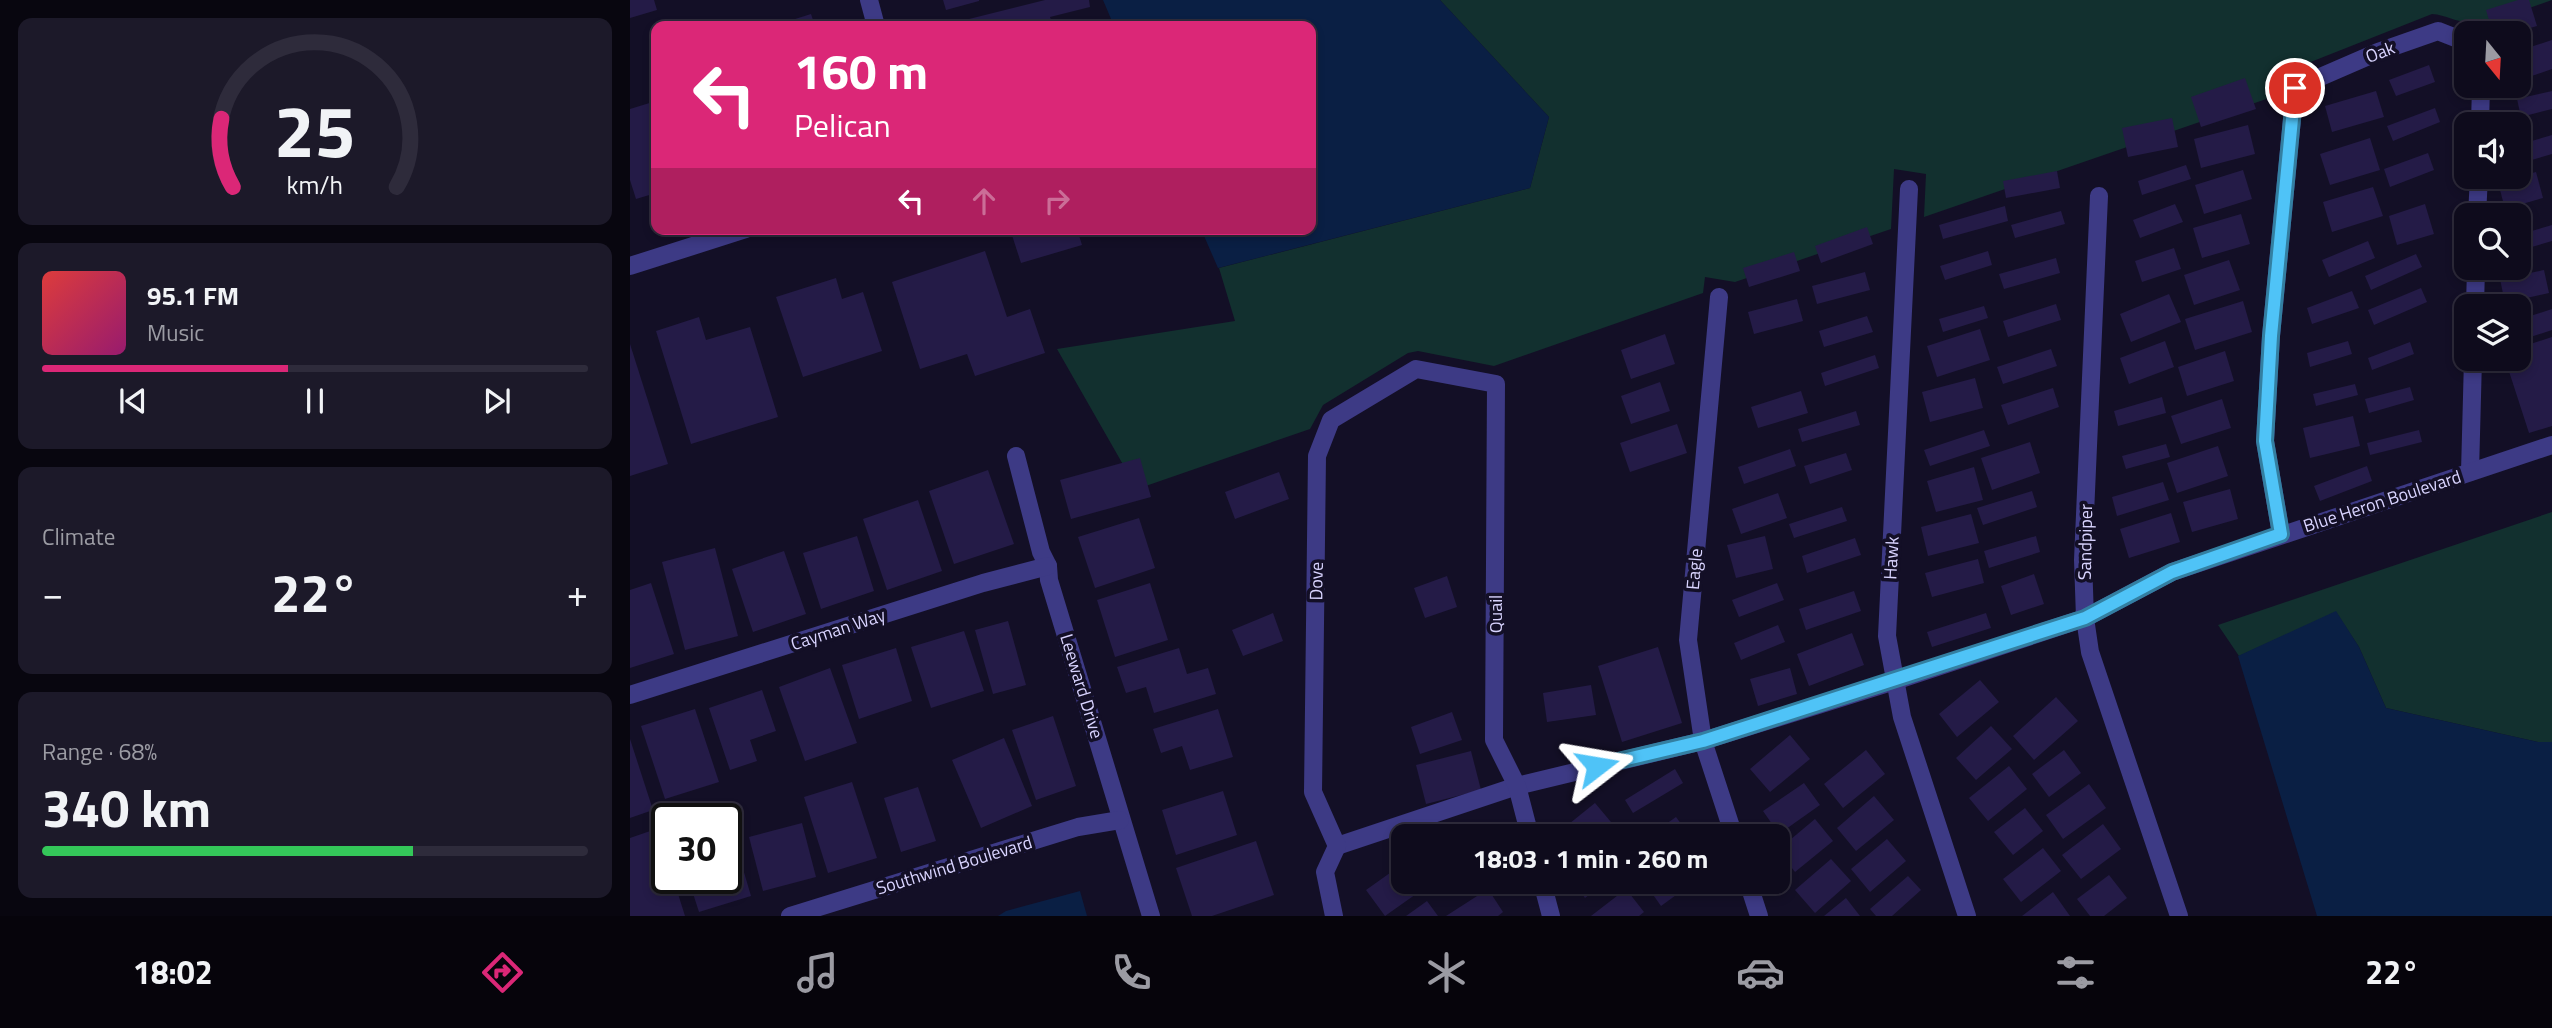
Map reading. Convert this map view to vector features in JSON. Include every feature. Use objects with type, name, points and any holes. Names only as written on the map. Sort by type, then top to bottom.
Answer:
[{"type":"street","points":[[869,0],[875,21]]},
{"type":"street","name":"Oak","points":[[2281,534],[2265,441],[2271,336],[2295,88],[2438,31],[2454,37]]},
{"type":"street","name":"Hawk","points":[[1909,189],[1887,636],[1902,717],[1967,916]]},
{"type":"street","name":"Sandpiper","points":[[2099,196],[2083,560],[2085,618],[2090,652],[2179,916]]},
{"type":"street","points":[[630,266],[727,235]]},
{"type":"street","name":"Eagle","points":[[1719,298],[1688,640],[1703,741],[1730,824]]},
{"type":"street","name":"Dove","points":[[1337,846],[1313,792],[1317,456],[1331,420],[1416,369],[1496,384]]},
{"type":"street","points":[[2470,472],[2473,371]]},
{"type":"street","name":"Quail","points":[[1496,384],[1494,740],[1517,786],[1527,824]]},
{"type":"street","name":"Blue Heron Boulevard","points":[[1337,846],[1517,786],[1703,741],[1895,681],[2085,618],[2172,572],[2552,444]]},
{"type":"street","name":"Leeward Drive","points":[[1016,456],[1041,552],[1048,566],[1049,580],[1117,797],[1120,820],[1152,916]]},
{"type":"street","name":"Cayman Way","points":[[630,695],[970,587],[1048,566]]},
{"type":"street","name":"Southwind Boulevard","points":[[790,916],[1078,827],[1120,820]]},
{"type":"street","points":[[1334,916],[1325,872],[1337,846]]},
{"type":"street","points":[[1545,894],[1551,916]]},
{"type":"street","points":[[1752,894],[1759,916]]},
{"type":"green space","points":[[1440,0],[2552,0],[2493,21],[2460,21],[2432,14],[2293,69],[2281,67],[2281,75],[2274,77],[2278,95],[1924,217],[1926,174],[1894,169],[1891,229],[1735,282],[1705,277],[1703,293],[1494,366],[1418,351],[1408,353],[1323,405],[1310,429],[1137,489],[1057,349],[1235,321],[1219,268],[1530,188],[1549,117]]},
{"type":"green space","points":[[2552,512],[2552,742],[2538,742],[2386,708],[2359,647],[2336,612],[2239,656],[2218,625]]},
{"type":"water","points":[[1103,0],[1440,0],[1549,117],[1530,188],[1218,268],[1204,235],[1316,235],[1316,21],[1112,21]]},
{"type":"water","points":[[2336,611],[2359,647],[2386,708],[2538,742],[2552,742],[2552,916],[2317,916],[2238,656]]},
{"type":"water","points":[[1080,891],[1087,916],[998,916],[1006,911]]},
{"type":"building","points":[[630,0],[654,0],[657,10],[630,18]]},
{"type":"building","points":[[943,0],[979,0],[979,1],[946,10]]},
{"type":"building","points":[[1045,0],[1089,0],[1090,7],[1050,17],[1051,21],[965,20]]},
{"type":"building","points":[[2518,0],[2529,0],[2537,26],[2531,28],[2531,21],[2489,21],[2486,10]]},
{"type":"building","points":[[811,14],[813,21],[789,21]]},
{"type":"building","points":[[2552,40],[2552,69],[2531,76],[2531,47]]},
{"type":"building","points":[[2429,65],[2435,82],[2396,96],[2389,80]]},
{"type":"building","points":[[2245,78],[2256,109],[2201,127],[2191,97]]},
{"type":"building","points":[[2376,91],[2384,117],[2332,132],[2325,106]]},
{"type":"building","points":[[2552,91],[2552,109],[2531,114],[2531,112],[2520,112],[2517,99],[2531,98]]},
{"type":"building","points":[[651,103],[651,194],[636,199],[630,180],[630,109]]},
{"type":"building","points":[[2435,108],[2440,122],[2393,141],[2387,126]]},
{"type":"building","points":[[2172,118],[2178,147],[2128,157],[2122,128]]},
{"type":"building","points":[[2248,125],[2255,154],[2201,168],[2194,139]]},
{"type":"building","points":[[2552,135],[2552,154],[2531,160],[2531,141]]},
{"type":"building","points":[[2370,138],[2380,170],[2330,185],[2320,154]]},
{"type":"building","points":[[2428,153],[2434,170],[2390,187],[2384,169]]},
{"type":"building","points":[[2186,165],[2191,179],[2142,195],[2138,181]]},
{"type":"building","points":[[2243,170],[2252,199],[2204,214],[2195,185]]},
{"type":"building","points":[[2057,171],[2060,188],[2006,198],[2003,181]]},
{"type":"building","points":[[2536,172],[2543,198],[2526,203],[2503,203],[2500,189],[2531,189],[2531,173]]},
{"type":"building","points":[[2373,187],[2383,216],[2332,232],[2323,202]]},
{"type":"building","points":[[2175,204],[2183,222],[2140,238],[2133,220]]},
{"type":"building","points":[[2425,204],[2434,234],[2397,245],[2389,216]]},
{"type":"building","points":[[2005,206],[2008,221],[1943,239],[1939,225]]},
{"type":"building","points":[[2061,211],[2065,224],[2015,238],[2011,225]]},
{"type":"building","points":[[2241,214],[2250,244],[2202,258],[2193,228]]},
{"type":"building","points":[[2552,225],[2552,241],[2531,247],[2531,231]]},
{"type":"building","points":[[1867,227],[1873,244],[1821,263],[1815,246]]},
{"type":"building","points":[[1012,235],[1079,235],[1082,245],[1021,263]]},
{"type":"building","points":[[2368,241],[2375,258],[2329,277],[2322,260]]},
{"type":"building","points":[[2174,248],[2181,269],[2142,282],[2135,261]]},
{"type":"building","points":[[985,251],[1007,317],[1030,309],[1045,353],[975,376],[967,354],[920,369],[892,282]]},
{"type":"building","points":[[1988,251],[1992,265],[1945,280],[1940,266]]},
{"type":"building","points":[[1794,252],[1800,271],[1749,287],[1743,268]]},
{"type":"building","points":[[2416,254],[2422,267],[2371,290],[2365,276]]},
{"type":"building","points":[[2056,258],[2060,273],[2004,289],[1999,274]]},
{"type":"building","points":[[2229,260],[2240,290],[2194,305],[2184,275]]},
{"type":"building","points":[[2544,270],[2549,293],[2531,297],[2531,294],[2503,294],[2500,280],[2531,280],[2531,273]]},
{"type":"building","points":[[1865,272],[1870,290],[1817,304],[1812,286]]},
{"type":"building","points":[[836,278],[842,299],[863,292],[882,351],[803,377],[776,297]]},
{"type":"building","points":[[2421,288],[2427,302],[2374,325],[2368,310]]},
{"type":"building","points":[[2352,291],[2359,308],[2312,324],[2307,308]]},
{"type":"building","points":[[2169,294],[2181,322],[2131,342],[2120,314]]},
{"type":"building","points":[[1797,299],[1803,321],[1754,334],[1748,312]]},
{"type":"building","points":[[2243,301],[2252,332],[2195,350],[2185,319]]},
{"type":"building","points":[[2056,304],[2061,320],[2008,337],[2003,321]]},
{"type":"building","points":[[1984,306],[1988,318],[1943,332],[1939,319]]},
{"type":"building","points":[[2552,309],[2552,330],[2531,337],[2531,316]]},
{"type":"building","points":[[1867,316],[1873,332],[1824,347],[1819,331]]},
{"type":"building","points":[[699,317],[706,340],[750,327],[778,417],[691,444],[656,331]]},
{"type":"building","points":[[1980,329],[1990,360],[1937,377],[1927,346]]},
{"type":"building","points":[[1665,334],[1675,364],[1631,379],[1621,350]]},
{"type":"building","points":[[2552,337],[2552,426],[2529,433],[2509,371],[2531,371],[2531,344]]},
{"type":"building","points":[[2165,341],[2174,367],[2129,384],[2120,358]]},
{"type":"building","points":[[2348,341],[2352,354],[2310,367],[2307,353]]},
{"type":"building","points":[[2410,342],[2414,354],[2372,370],[2368,358]]},
{"type":"building","points":[[630,344],[668,464],[630,476]]},
{"type":"building","points":[[2051,349],[2057,366],[2003,384],[1997,367]]},
{"type":"building","points":[[2225,351],[2234,381],[2187,396],[2178,367]]},
{"type":"building","points":[[1875,355],[1879,368],[1825,386],[1821,373]]},
{"type":"building","points":[[1975,378],[1983,408],[1930,422],[1922,392]]},
{"type":"building","points":[[1660,382],[1670,411],[1631,424],[1621,396]]},
{"type":"building","points":[[2355,384],[2358,395],[2316,406],[2313,394]]},
{"type":"building","points":[[2410,387],[2414,400],[2369,413],[2365,399]]},
{"type":"building","points":[[2053,388],[2059,407],[2008,425],[2001,405]]},
{"type":"building","points":[[1801,391],[1808,413],[1758,428],[1751,407]]},
{"type":"building","points":[[2162,397],[2166,413],[2118,426],[2114,411]]},
{"type":"building","points":[[2222,399],[2231,428],[2181,444],[2171,416]]},
{"type":"building","points":[[1856,411],[1860,425],[1802,442],[1798,429]]},
{"type":"building","points":[[2353,416],[2360,446],[2310,458],[2303,428]]},
{"type":"building","points":[[1677,424],[1687,453],[1630,472],[1620,443]]},
{"type":"building","points":[[1984,430],[1990,446],[1930,466],[1924,450]]},
{"type":"building","points":[[2419,430],[2422,442],[2370,455],[2367,443]]},
{"type":"building","points":[[2030,442],[2040,473],[1992,490],[1981,458]]},
{"type":"building","points":[[2166,444],[2170,457],[2126,469],[2122,456]]},
{"type":"building","points":[[2218,446],[2228,476],[2177,493],[2167,463]]},
{"type":"building","points":[[1790,449],[1796,466],[1744,484],[1738,467]]},
{"type":"building","points":[[1846,453],[1852,470],[1810,484],[1804,466]]},
{"type":"building","points":[[1140,458],[1151,497],[1071,519],[1060,480]]},
{"type":"building","points":[[2367,466],[2372,481],[2320,501],[2314,486]]},
{"type":"building","points":[[1974,467],[1983,500],[1936,512],[1927,481]]},
{"type":"building","points":[[988,470],[1014,544],[954,564],[929,491]]},
{"type":"building","points":[[1279,472],[1289,499],[1235,519],[1225,492]]},
{"type":"building","points":[[2163,482],[2169,500],[2117,516],[2112,497]]},
{"type":"building","points":[[2230,489],[2238,519],[2192,532],[2183,502]]},
{"type":"building","points":[[2032,491],[2037,507],[1983,525],[1977,508]]},
{"type":"building","points":[[1778,493],[1787,518],[1741,534],[1732,509]]},
{"type":"building","points":[[918,500],[942,571],[887,590],[863,519]]},
{"type":"building","points":[[1842,507],[1847,521],[1794,538],[1789,524]]},
{"type":"building","points":[[2171,513],[2180,542],[2129,558],[2120,529]]},
{"type":"building","points":[[1971,514],[1979,543],[1928,556],[1921,527]]},
{"type":"building","points":[[1139,518],[1155,568],[1095,588],[1078,537]]},
{"type":"building","points":[[857,536],[874,591],[821,609],[803,553]]},
{"type":"building","points":[[1765,536],[1773,569],[1736,578],[1727,545]]},
{"type":"building","points":[[2036,536],[2040,552],[1989,568],[1984,551]]},
{"type":"building","points":[[1855,538],[1861,555],[1807,573],[1802,556]]},
{"type":"building","points":[[715,548],[738,636],[685,650],[662,562]]},
{"type":"building","points":[[784,551],[806,614],[753,632],[732,569]]},
{"type":"building","points":[[1978,559],[1984,583],[1932,597],[1925,573]]},
{"type":"building","points":[[2034,574],[2044,604],[2011,615],[2001,586]]},
{"type":"building","points":[[1447,576],[1457,607],[1425,618],[1414,588]]},
{"type":"building","points":[[651,583],[674,654],[630,668],[630,590]]},
{"type":"building","points":[[1150,583],[1168,640],[1115,657],[1097,600]]},
{"type":"building","points":[[1777,583],[1784,600],[1739,617],[1732,600]]},
{"type":"building","points":[[1854,591],[1861,611],[1806,630],[1799,609]]},
{"type":"building","points":[[1273,613],[1283,641],[1243,656],[1232,630]]},
{"type":"building","points":[[1986,613],[1991,628],[1932,647],[1927,632]]},
{"type":"building","points":[[1008,621],[1026,685],[993,694],[975,630]]},
{"type":"building","points":[[1778,625],[1785,642],[1741,660],[1734,643]]},
{"type":"building","points":[[964,631],[984,691],[931,708],[911,647]]},
{"type":"building","points":[[1852,633],[1864,665],[1809,686],[1797,654]]},
{"type":"building","points":[[1658,647],[1682,723],[1622,742],[1598,666]]},
{"type":"building","points":[[896,648],[912,701],[859,719],[842,665]]},
{"type":"building","points":[[1179,648],[1187,674],[1208,668],[1216,694],[1154,713],[1146,687],[1126,693],[1117,667]]},
{"type":"building","points":[[830,668],[857,743],[805,761],[779,687]]},
{"type":"building","points":[[1790,668],[1797,694],[1758,706],[1750,679]]},
{"type":"building","points":[[1980,680],[1999,702],[1957,737],[1939,714]]},
{"type":"building","points":[[1591,685],[1596,715],[1547,722],[1543,693]]},
{"type":"building","points":[[762,690],[776,731],[750,740],[757,761],[730,770],[709,708]]},
{"type":"building","points":[[2056,697],[2078,721],[2034,760],[2013,736]]},
{"type":"building","points":[[695,709],[719,782],[665,799],[641,726]]},
{"type":"building","points":[[1218,709],[1233,757],[1190,770],[1182,746],[1161,753],[1153,729]]},
{"type":"building","points":[[1452,712],[1462,740],[1420,754],[1411,727]]},
{"type":"building","points":[[1053,716],[1076,786],[1036,800],[1012,730]]},
{"type":"building","points":[[1991,726],[2012,749],[1976,780],[1956,758]]},
{"type":"building","points":[[1790,735],[1810,759],[1770,792],[1750,769]]},
{"type":"building","points":[[1004,738],[1032,806],[981,828],[952,760]]},
{"type":"building","points":[[630,739],[651,811],[630,818]]},
{"type":"building","points":[[1866,750],[1885,774],[1843,808],[1824,784]]},
{"type":"building","points":[[2064,750],[2081,773],[2049,797],[2032,774]]},
{"type":"building","points":[[1471,751],[1481,790],[1426,804],[1416,765]]},
{"type":"building","points":[[2009,766],[2027,789],[1988,821],[1969,798]]},
{"type":"building","points":[[1675,769],[1683,783],[1633,813],[1625,800]]},
{"type":"building","points":[[852,782],[877,858],[828,873],[804,797]]},
{"type":"building","points":[[1804,783],[1820,805],[1790,826],[1790,824],[1772,824],[1763,811]]},
{"type":"building","points":[[2089,784],[2106,808],[2063,839],[2046,815]]},
{"type":"building","points":[[918,787],[936,841],[901,852],[884,798]]},
{"type":"building","points":[[1223,791],[1237,835],[1176,855],[1162,810]]},
{"type":"building","points":[[1874,796],[1894,820],[1856,851],[1837,828]]},
{"type":"building","points":[[1595,803],[1613,824],[1569,824]]},
{"type":"building","points":[[2025,808],[2043,831],[2013,855],[1994,832]]},
{"type":"building","points":[[1676,817],[1681,824],[1666,824]]},
{"type":"building","points":[[1815,819],[1833,841],[1795,872],[1790,866],[1790,840]]},
{"type":"building","points":[[802,823],[816,877],[763,891],[749,837]]},
{"type":"building","points":[[2103,824],[2121,849],[2081,879],[2062,855]]},
{"type":"building","points":[[651,831],[651,894],[678,894],[685,916],[630,916],[630,838]]},
{"type":"building","points":[[1887,839],[1906,861],[1870,892],[1851,869]]},
{"type":"building","points":[[1256,841],[1274,895],[1212,916],[1192,916],[1176,868]]},
{"type":"building","points":[[2043,848],[2061,871],[2021,902],[2003,879]]},
{"type":"building","points":[[1831,859],[1851,881],[1815,913],[1795,890]]},
{"type":"building","points":[[742,866],[751,896],[699,912],[693,894],[742,894]]},
{"type":"building","points":[[1391,872],[1391,894],[1416,894],[1385,916],[1366,890]]},
{"type":"building","points":[[2109,875],[2127,898],[2104,916],[2090,916],[2077,899]]},
{"type":"building","points":[[1908,876],[1921,890],[1892,916],[1876,916],[1870,909]]},
{"type":"building","points":[[2053,892],[2070,916],[2022,916]]},
{"type":"building","points":[[1480,894],[1491,894],[1503,912],[1498,916],[1446,916]]},
{"type":"building","points":[[1620,894],[1630,894],[1644,912],[1639,916],[1591,916]]},
{"type":"building","points":[[1653,894],[1678,894],[1661,906]]},
{"type":"building","points":[[1846,898],[1860,916],[1824,916]]},
{"type":"building","points":[[1427,901],[1438,916],[1406,916]]},
{"type":"route","points":[[1597,766],[1703,741],[2085,618],[2172,572],[2281,534],[2265,441],[2271,336],[2295,88]]}]
